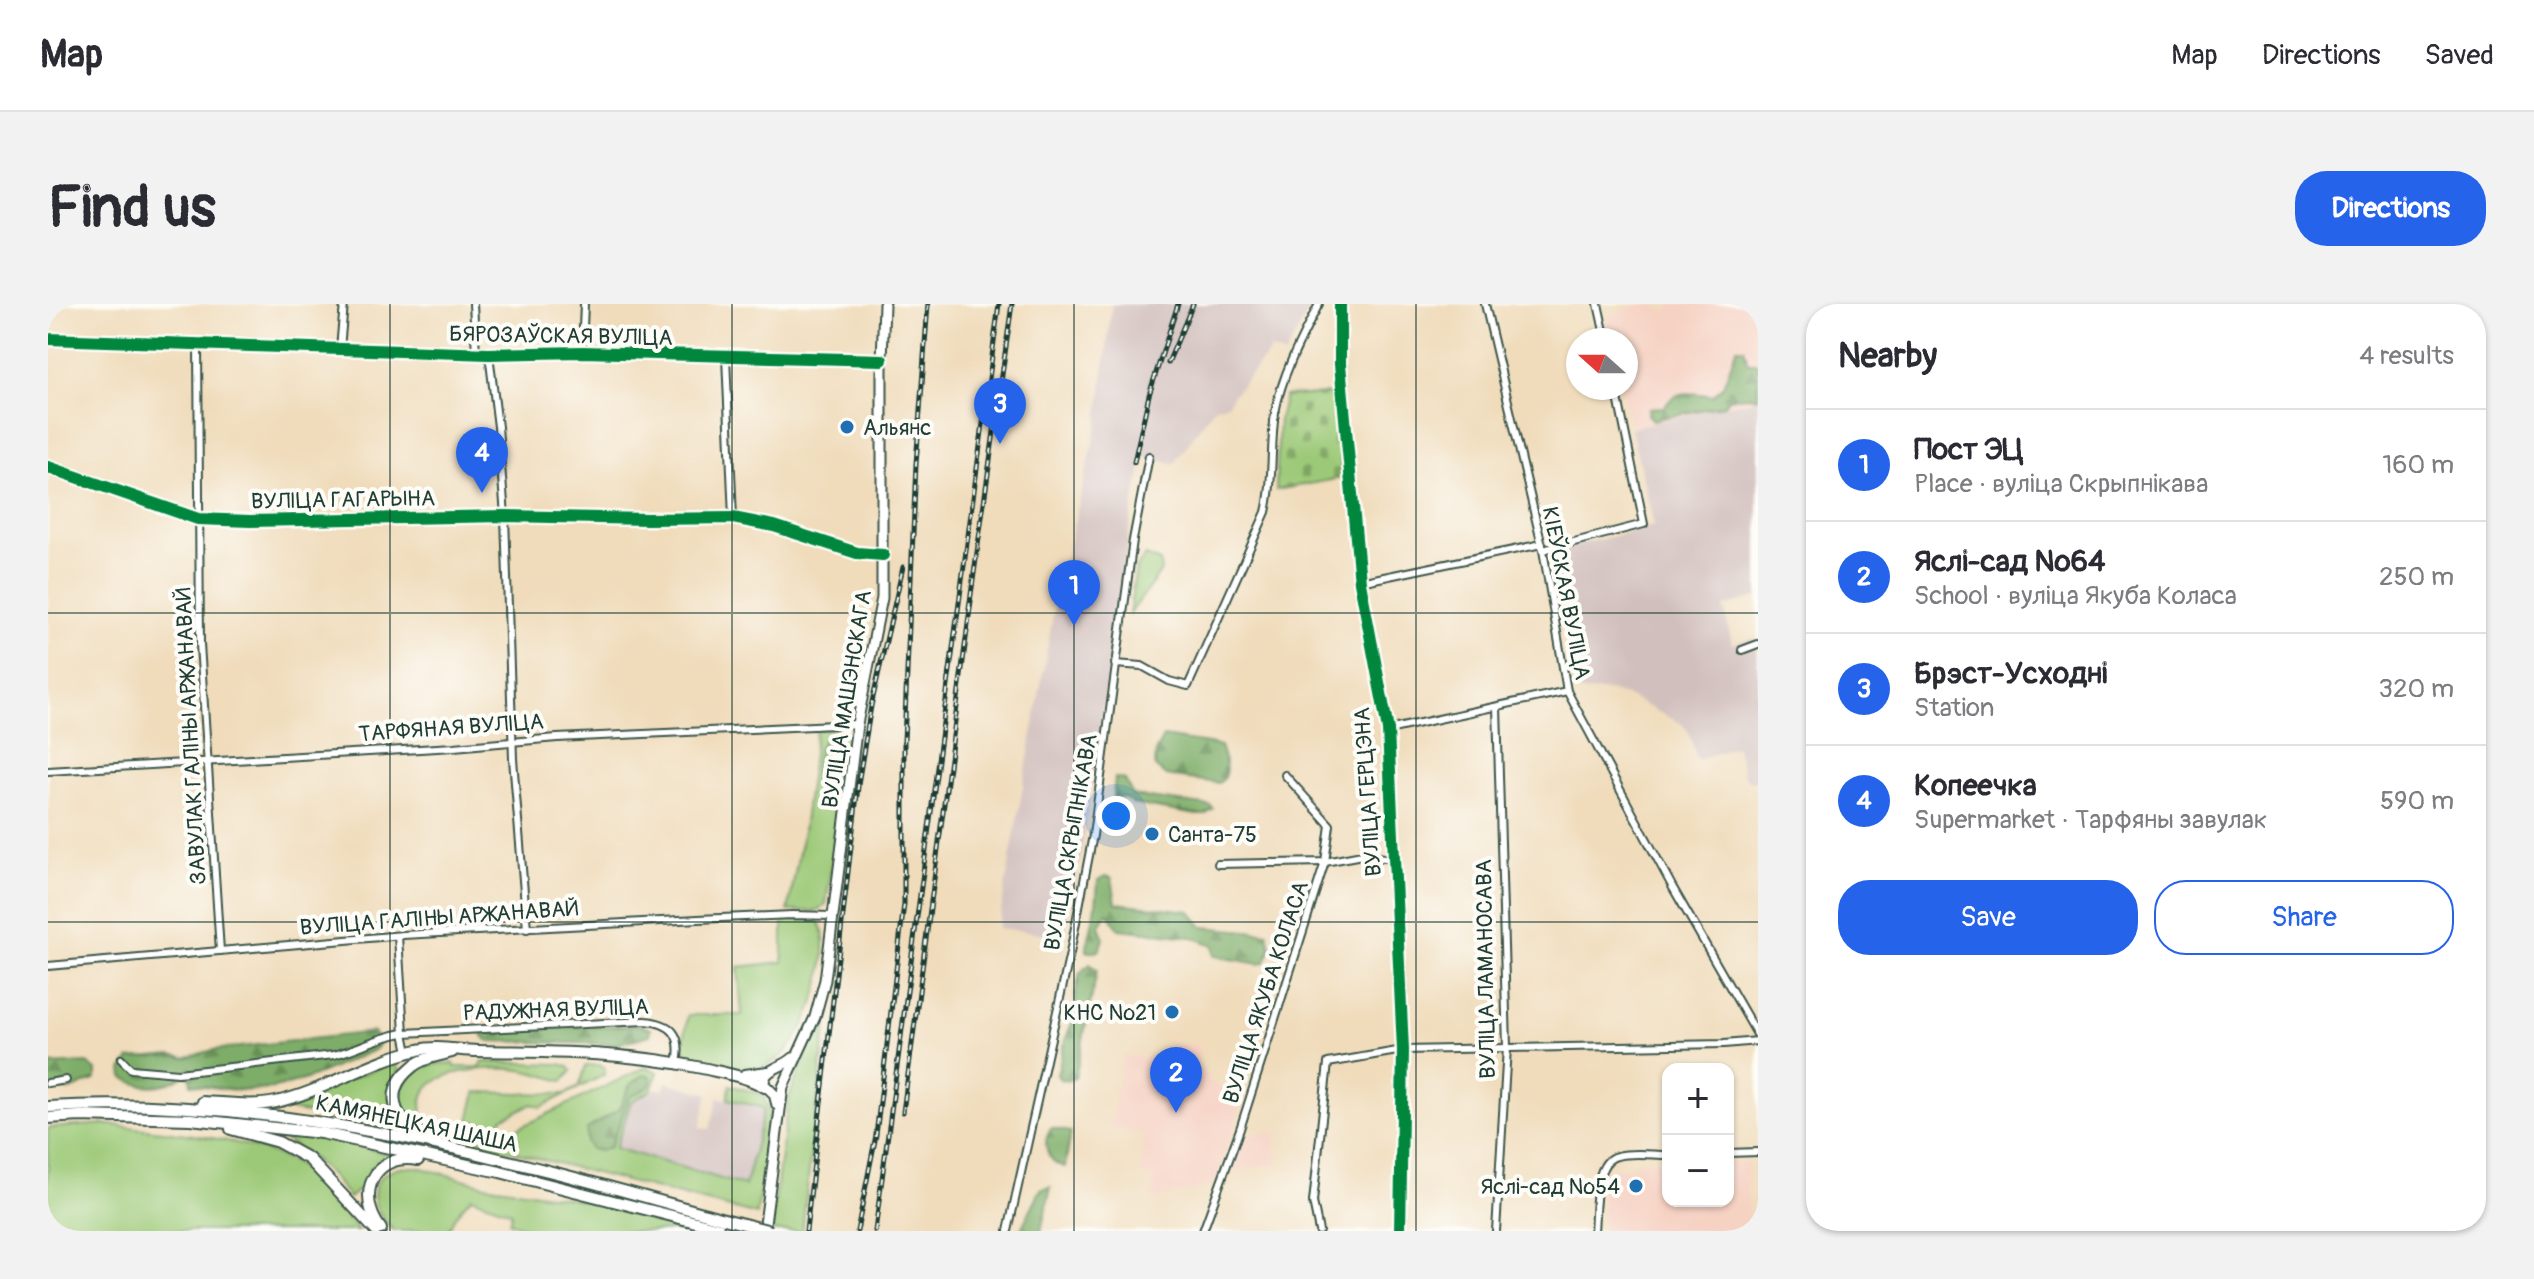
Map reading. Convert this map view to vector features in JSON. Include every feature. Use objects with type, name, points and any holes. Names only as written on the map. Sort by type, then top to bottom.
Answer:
[{"type":"main road","name":"ВУЛІЦА МАШЭНСКАГА","points":[[764,1231],[784,1084],[823,990],[857,724],[882,598],[884,304]]},
{"type":"main road","name":"ВУЛІЦА МАШЭНСКАГА","points":[[771,1070],[791,1060],[801,1045]]},
{"type":"main road","points":[[162,1105],[184,1101],[277,1102],[408,1052],[430,1048],[604,1053],[735,1075],[778,1091],[784,1084],[783,1074],[771,1070],[735,1075]]},
{"type":"main road","points":[[456,1051],[427,1059],[409,1069],[396,1091],[396,1108],[402,1122],[418,1133],[485,1152],[501,1167]]},
{"type":"main road","points":[[771,1070],[763,1080],[777,1103],[778,1118]]},
{"type":"main road","name":"КАМЯНЕЦКАЯ ШАША","points":[[48,1107],[162,1105],[324,1121],[501,1167]]},
{"type":"main road","name":"КАМЯНЕЦКАЯ ШАША","points":[[48,1118],[190,1119],[321,1133],[611,1187],[726,1226],[771,1231]]},
{"type":"main road","points":[[190,1119],[265,1137],[298,1152],[320,1169],[376,1231]]},
{"type":"main road","points":[[382,1231],[371,1213],[367,1195],[374,1178],[391,1162],[413,1159],[481,1172],[501,1167]]},
{"type":"street","points":[[340,349],[344,304]]},
{"type":"street","points":[[473,304],[476,352]]},
{"type":"street","points":[[582,352],[584,304]]},
{"type":"street","points":[[1115,664],[1142,666],[1169,681],[1188,686],[1266,512],[1272,488],[1276,410],[1293,355],[1319,304]]},
{"type":"street","name":"ВУЛІЦА ГЕРЦЭНА","points":[[1340,304],[1340,364],[1360,582],[1388,730],[1403,1050],[1400,1231]]},
{"type":"street","name":"КІЕЎСКАЯ ВУЛІЦА","points":[[1485,304],[1542,547],[1567,691],[1758,1038]]},
{"type":"street","points":[[1598,304],[1603,328]]},
{"type":"street","name":"БЯРОЗАЎСКАЯ ВУЛІЦА","points":[[48,339],[489,354],[582,352],[882,360]]},
{"type":"street","name":"ЗАВУЛАК ГАЛІНЫ АРЖАНАВАЙ","points":[[198,343],[198,519],[206,761],[220,951]]},
{"type":"street","points":[[489,354],[505,516],[513,741],[527,929]]},
{"type":"street","points":[[726,357],[733,518]]},
{"type":"street","points":[[1360,582],[1644,524],[1618,400]]},
{"type":"street","name":"ВУЛІЦА СКРЫПНІКАВА","points":[[1008,1231],[1088,864],[1133,540],[1149,456]]},
{"type":"street","name":"ВУЛІЦА ГАГАРЫНА","points":[[48,467],[198,519],[250,521],[505,516],[733,518],[789,530],[857,553],[883,555]]},
{"type":"street","points":[[1742,650],[1758,644]]},
{"type":"street","points":[[1388,730],[1567,691]]},
{"type":"street","name":"ВУЛІЦА ЛАМАНОСАВА","points":[[1496,1231],[1507,1047],[1497,707]]},
{"type":"street","name":"ТАРФЯНАЯ ВУЛІЦА","points":[[48,771],[513,741],[857,724]]},
{"type":"street","name":"ВУЛІЦА ЯКУБА КОЛАСА","points":[[1203,1231],[1240,1129],[1325,862],[1330,825],[1285,775]]},
{"type":"street","points":[[1218,864],[1325,862],[1362,855],[1392,859]]},
{"type":"street","name":"ВУЛІЦА ГАЛІНЫ АРЖАНАВАЙ","points":[[48,966],[398,936],[792,915],[832,916]]},
{"type":"street","points":[[398,936],[408,1052]]},
{"type":"street","name":"РАДУЖНАЯ ВУЛІЦА","points":[[121,1059],[131,1069],[178,1073],[334,1055],[355,1050],[387,1035],[404,1033],[655,1022],[668,1026],[676,1037],[680,1049],[677,1063]]},
{"type":"street","points":[[1319,1231],[1313,1202],[1328,1063],[1403,1050],[1724,1044],[1758,1038]]},
{"type":"street","points":[[48,1083],[66,1080]]},
{"type":"street","points":[[1734,1153],[1758,1152]]},
{"type":"street","points":[[1594,1231],[1600,1172],[1606,1162],[1615,1156],[1662,1155]]},
{"type":"shaded area","points":[[1112,304],[1312,304],[1285,356],[1271,350],[1228,404],[1215,406],[1174,464],[1145,456],[1133,505],[1081,855],[1064,936],[998,928],[1056,599],[1098,423]]},
{"type":"shaded area","points":[[1638,304],[1650,304],[1668,311],[1671,304],[1758,304],[1758,362],[1751,363],[1758,399],[1631,428],[1624,400],[1638,400],[1638,328],[1607,328],[1605,320]]},
{"type":"shaded area","points":[[1758,399],[1758,596],[1724,607],[1732,644],[1753,638],[1758,657],[1758,779],[1751,782],[1744,776],[1736,746],[1697,760],[1689,732],[1682,724],[1629,697],[1608,691],[1580,692],[1550,552],[1654,526],[1631,428]]},
{"type":"shaded area","points":[[1170,1044],[1199,1045],[1198,1067],[1214,1085],[1244,1096],[1215,1185],[1153,1200],[1153,1178],[1141,1175],[1143,1134],[1110,1129],[1123,1055],[1168,1060]]},
{"type":"shaded area","points":[[666,1082],[708,1094],[700,1128],[710,1129],[718,1097],[764,1108],[745,1186],[614,1148],[631,1102],[656,1088],[663,1090]]},
{"type":"shaded area","points":[[1275,1131],[1277,1164],[1229,1172],[1241,1138]]},
{"type":"shaded area","name":"Яслі-сад №54","points":[[1635,1162],[1662,1162],[1662,1207],[1734,1207],[1734,1162],[1748,1162],[1748,1231],[1602,1231],[1603,1171],[1633,1166]]},
{"type":"green space","points":[[1737,348],[1744,348],[1748,363],[1758,363],[1758,398],[1728,399],[1724,405],[1653,420],[1648,415],[1649,408],[1664,407],[1680,394],[1713,396],[1723,386]]},
{"type":"green space","points":[[1335,394],[1342,478],[1276,490],[1279,419],[1285,396]]},
{"type":"green space","points":[[1146,556],[1160,562],[1161,571],[1129,615],[1136,567]]},
{"type":"green space","points":[[841,728],[849,732],[849,736],[826,904],[818,911],[788,911],[803,831],[816,730]]},
{"type":"green space","points":[[1163,737],[1220,746],[1226,766],[1223,779],[1219,783],[1166,776],[1155,767],[1156,750]]},
{"type":"green space","points":[[827,739],[834,745],[834,763],[827,784],[819,792],[814,788],[816,763],[820,745]]},
{"type":"green space","points":[[1115,778],[1125,780],[1133,796],[1211,806],[1213,809],[1205,815],[1196,815],[1133,804],[1124,798],[1113,797]]},
{"type":"green space","points":[[1106,876],[1112,878],[1116,903],[1190,911],[1203,927],[1268,933],[1271,948],[1265,962],[1259,964],[1214,956],[1213,945],[1192,937],[1119,929],[1108,913],[1099,926],[1104,939],[1099,951],[1086,951],[1098,880]]},
{"type":"green space","points":[[783,919],[817,920],[824,939],[824,959],[813,1005],[791,1045],[777,1060],[754,1069],[724,1066],[688,1055],[683,1047],[688,1015],[742,1015],[738,967],[783,962]]},
{"type":"green space","points":[[1090,964],[1097,970],[1095,981],[1075,1078],[1067,1081],[1057,1075],[1065,1040],[1077,1011],[1075,996],[1080,973]]},
{"type":"green space","points":[[830,992],[802,1231],[771,1231],[788,1100]]},
{"type":"green space","points":[[641,1025],[651,1028],[650,1035],[617,1044],[487,1041],[482,1035],[487,1030]]},
{"type":"green space","points":[[373,1032],[380,1043],[376,1049],[319,1074],[274,1088],[216,1088],[191,1084],[190,1076],[184,1075],[162,1085],[146,1086],[123,1077],[122,1070],[130,1059],[171,1055],[185,1058],[213,1050]]},
{"type":"green space","points":[[394,1062],[400,1071],[392,1087],[390,1102],[402,1132],[275,1107]]},
{"type":"green space","points":[[482,1062],[560,1064],[572,1071],[563,1081],[509,1069],[479,1069],[449,1075],[427,1089],[422,1100],[423,1119],[435,1129],[491,1141],[646,1067],[658,1072],[651,1090],[631,1102],[615,1148],[745,1186],[764,1108],[728,1099],[730,1085],[763,1095],[769,1111],[757,1215],[425,1129],[408,1115],[402,1089],[413,1073],[435,1064],[481,1067]]},
{"type":"green space","points":[[87,1063],[96,1070],[96,1079],[71,1090],[48,1089],[48,1065]]},
{"type":"green space","points":[[586,1066],[605,1068],[604,1075],[541,1107],[532,1104],[502,1118],[501,1124],[495,1127],[469,1120],[476,1092],[565,1094],[579,1087]]},
{"type":"green space","points":[[645,1074],[651,1076],[650,1085],[629,1098],[610,1147],[600,1151],[591,1149],[586,1142],[587,1129],[619,1109],[630,1085]]},
{"type":"green space","points":[[104,1124],[209,1137],[286,1159],[320,1183],[358,1231],[48,1231],[48,1128]]},
{"type":"green space","points":[[1051,1128],[1071,1132],[1065,1167],[1054,1161],[1048,1152],[1046,1140]]},
{"type":"green space","points":[[269,1131],[333,1140],[393,1155],[370,1175],[364,1190],[349,1198],[314,1160]]},
{"type":"green space","points":[[399,1167],[418,1167],[485,1185],[583,1200],[686,1231],[534,1231],[509,1222],[512,1212],[471,1197],[455,1216],[448,1231],[395,1231],[380,1215],[374,1196],[380,1179]]},
{"type":"green space","points":[[1051,1187],[1041,1231],[1020,1231],[1041,1189]]},
{"type":"railway","points":[[857,1231],[876,1135],[904,904],[904,741],[916,464],[928,304]]},
{"type":"railway","points":[[875,1231],[999,304]]},
{"type":"railway","points":[[969,609],[1012,304]]},
{"type":"railway","points":[[1134,462],[1149,395],[1178,304]]},
{"type":"railway","points":[[1168,363],[1193,304]]},
{"type":"railway","points":[[806,1231],[859,778],[871,706],[903,567]]},
{"type":"railway","points":[[903,1112],[971,601]]},
{"type":"cycle path","points":[[1340,304],[1340,364],[1360,582],[1388,730],[1403,1050],[1400,1231]]},
{"type":"cycle path","points":[[48,339],[489,354],[582,352],[882,360]]},
{"type":"cycle path","points":[[48,467],[198,519],[250,521],[505,516],[733,518],[774,526],[857,553],[883,555]]},
{"type":"place","name":"Альянс","points":[[847,427]]},
{"type":"place","name":"Брэст-Усходні","points":[[1000,444]]},
{"type":"place","name":"Копеечка","points":[[482,493]]},
{"type":"place","name":"Пост ЭЦ","points":[[1074,626]]},
{"type":"place","name":"Санта-75","points":[[1152,834]]},
{"type":"place","name":"КНС №21","points":[[1172,1012]]},
{"type":"place","name":"Яслі-сад №64","points":[[1176,1113]]},
{"type":"place","name":"Яслі-сад №54","points":[[1636,1186]]}]
